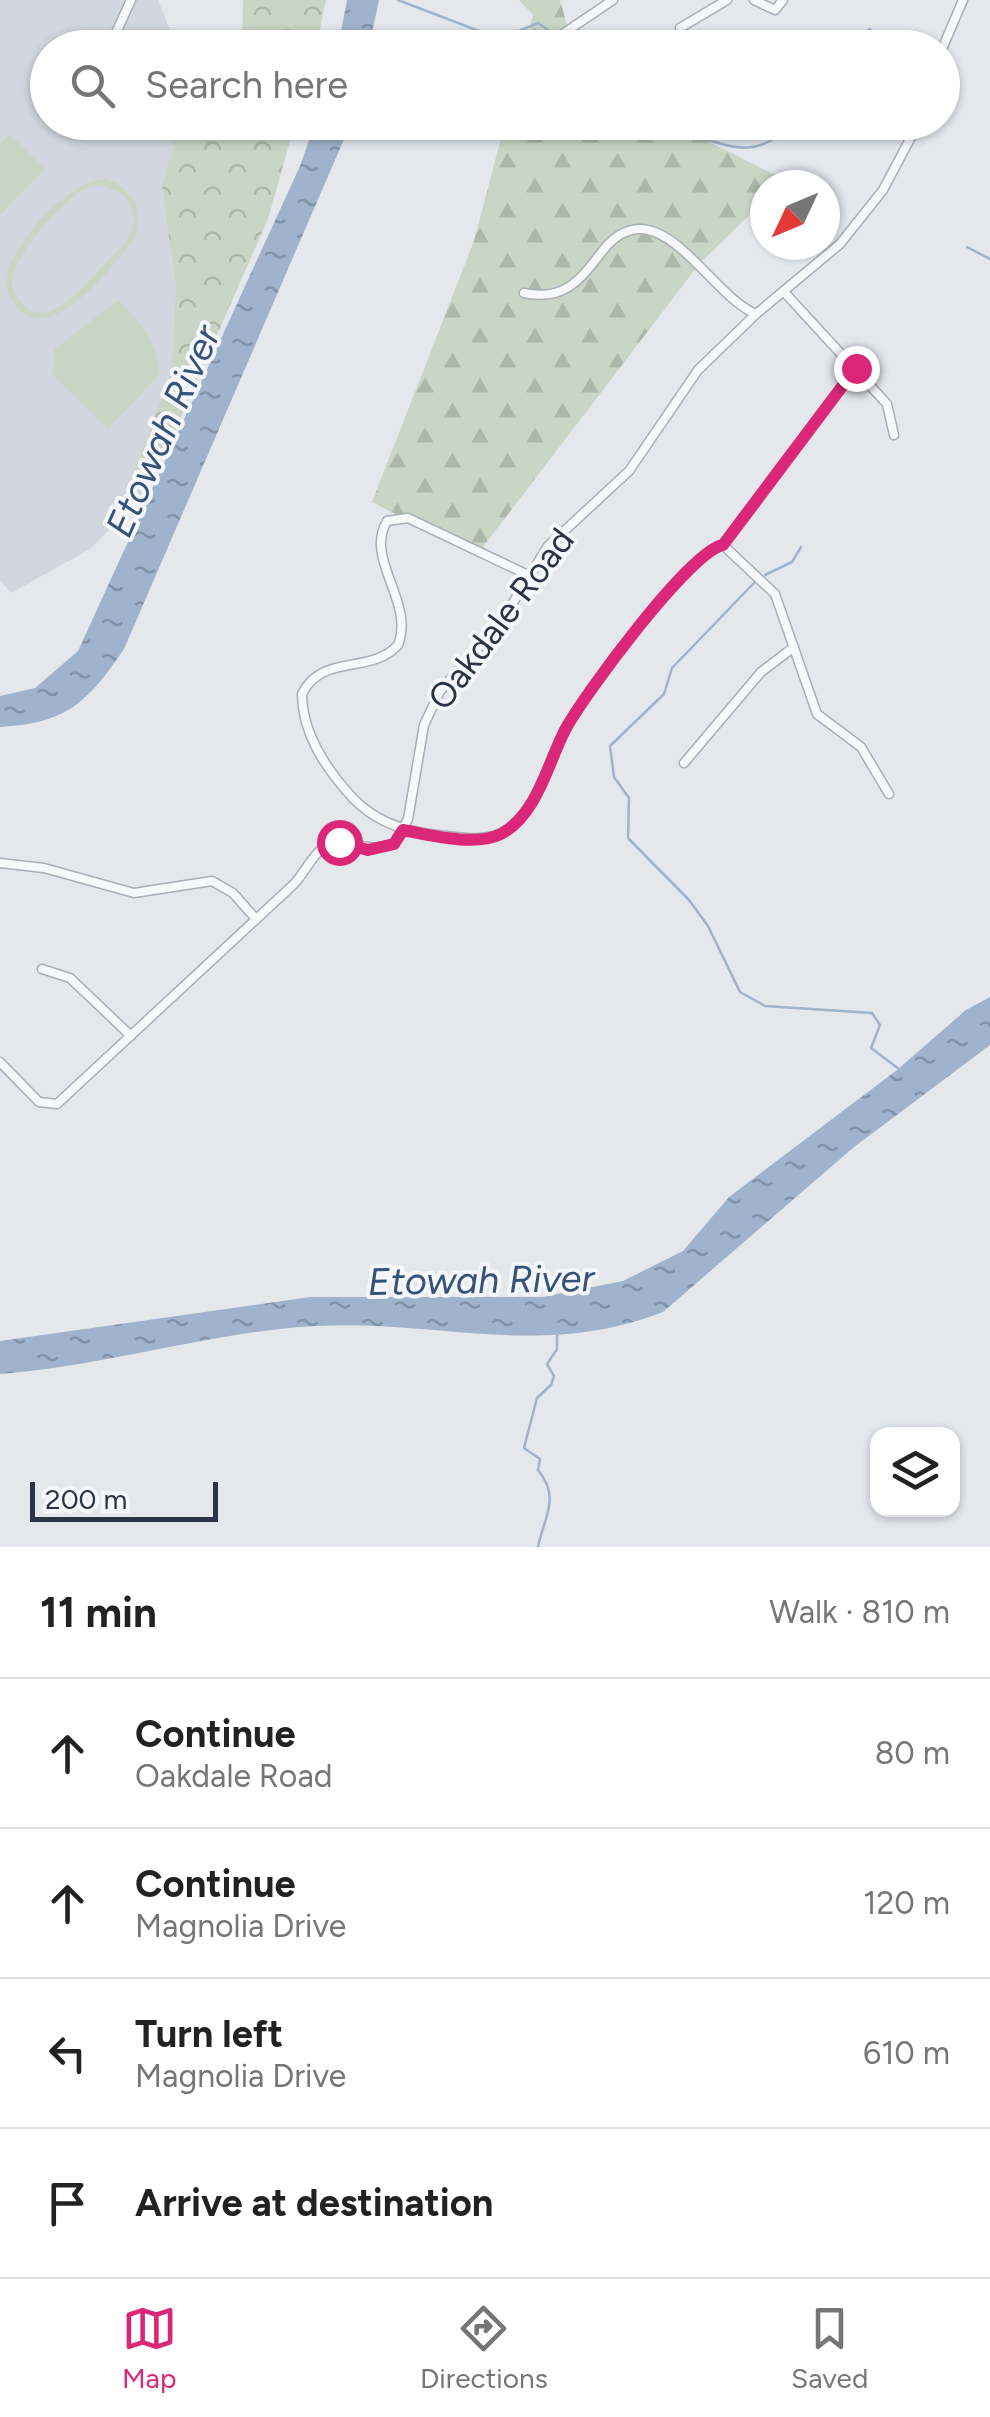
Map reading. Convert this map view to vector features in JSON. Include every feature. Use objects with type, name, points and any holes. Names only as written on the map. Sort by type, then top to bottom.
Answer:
[{"type":"street","points":[[117,30],[131,0]]},
{"type":"street","points":[[569,30],[614,0]]},
{"type":"street","points":[[680,28],[726,0]]},
{"type":"street","points":[[754,0],[775,10],[783,0]]},
{"type":"street","points":[[950,30],[963,0]]},
{"type":"street","name":"Oakdale Road","points":[[403,830],[432,705],[446,683],[500,622],[548,546],[630,471],[698,370],[756,314],[785,294],[840,244],[883,190],[910,140]]},
{"type":"street","points":[[524,293],[544,297],[565,291],[617,236],[643,230],[670,239],[756,314]]},
{"type":"street","points":[[785,294],[886,404],[894,421],[894,436]]},
{"type":"street","points":[[528,575],[408,518],[392,518],[381,532],[380,550],[401,608],[398,645],[386,656],[318,673],[305,688],[302,706],[316,748],[338,782],[364,808],[403,830],[482,839],[514,824],[529,805],[565,730],[606,669],[670,591],[712,547],[723,545],[856,368]]},
{"type":"street","points":[[723,545],[775,594],[817,714],[861,747],[889,794]]},
{"type":"street","points":[[684,763],[762,672],[794,647]]},
{"type":"street","points":[[0,1062],[39,1102],[52,1106],[299,879],[321,848],[340,841],[368,850],[386,848],[394,844],[403,830]]},
{"type":"street","points":[[0,863],[68,875],[134,893],[212,881],[233,893],[256,919]]},
{"type":"street","points":[[68,875],[72,865]]},
{"type":"street","points":[[42,969],[70,978],[132,1036]]},
{"type":"shaded area","points":[[0,0],[158,0],[170,30],[30,30],[30,140],[174,140],[162,186],[176,289],[201,316],[159,463],[134,505],[90,549],[11,593],[0,580]]},
{"type":"green space","points":[[243,0],[326,0],[320,30],[242,30]]},
{"type":"green space","points":[[519,0],[560,0],[568,30],[529,30],[533,15]]},
{"type":"green space","points":[[10,134],[45,169],[0,215],[0,144]]},
{"type":"green space","points":[[174,140],[290,140],[268,219],[159,467],[123,503],[172,370],[176,289],[162,186]]},
{"type":"green space","points":[[501,140],[706,140],[765,170],[750,170],[750,215],[700,263],[476,556],[372,502],[474,241]]},
{"type":"green space","points":[[106,179],[131,196],[139,220],[134,240],[71,306],[52,316],[35,318],[19,309],[6,287],[15,255],[57,203],[91,182]],"holes":[[[91,186],[116,191],[128,202],[133,218],[130,234],[67,301],[44,313],[32,311],[21,303],[12,286],[19,260],[67,202]]]},
{"type":"green space","points":[[118,300],[146,333],[160,374],[108,429],[52,374],[55,349]]},
{"type":"water","points":[[347,0],[379,0],[373,30],[341,30]]},
{"type":"water","name":"Etowah River","points":[[309,140],[344,140],[124,649],[73,707],[42,721],[0,727],[0,696],[35,688],[78,651]]},
{"type":"water","name":"Etowah River","points":[[990,997],[990,1045],[854,1147],[663,1312],[618,1326],[532,1336],[361,1326],[276,1329],[0,1374],[0,1341],[311,1297],[542,1297],[623,1281],[683,1251],[729,1197],[897,1070],[966,1010]]},
{"type":"waterway","points":[[398,0],[476,30]]},
{"type":"waterway","points":[[521,30],[538,23],[548,30]]},
{"type":"waterway","points":[[709,140],[746,148],[770,140]]},
{"type":"waterway","points":[[967,247],[990,259]]},
{"type":"waterway","points":[[765,575],[792,562],[801,547]]},
{"type":"waterway","points":[[755,582],[672,668],[664,694],[610,746],[614,777],[629,798],[628,838],[689,900],[708,926],[740,992],[765,1006],[872,1013],[880,1025],[871,1048],[899,1069]]},
{"type":"waterway","points":[[538,1547],[549,1508],[549,1490],[538,1470],[540,1459],[524,1448],[537,1398],[551,1385],[554,1376],[547,1364],[557,1349],[557,1334]]},
{"type":"route","points":[[339,842],[368,850],[386,848],[394,844],[403,830],[482,839],[501,834],[514,824],[529,805],[565,730],[606,669],[670,591],[712,547],[723,545],[856,368]]}]
